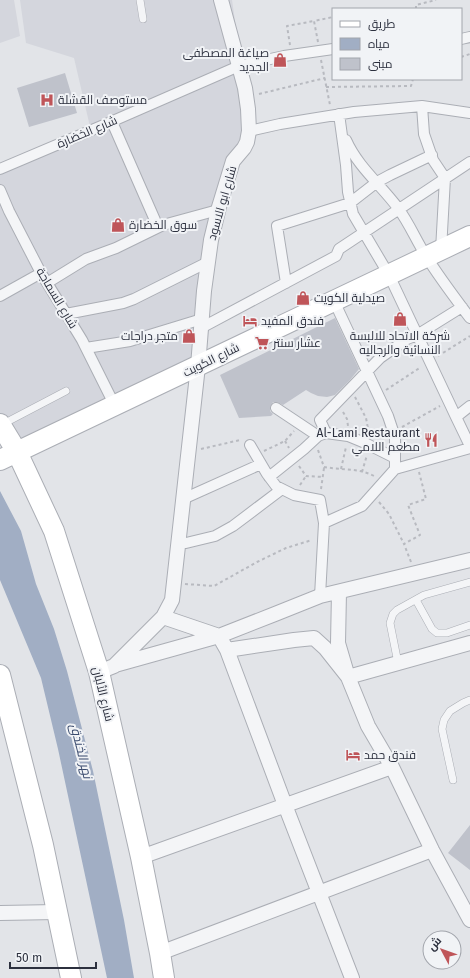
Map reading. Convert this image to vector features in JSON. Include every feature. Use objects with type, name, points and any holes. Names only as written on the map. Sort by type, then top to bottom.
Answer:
[{"type":"main road","name":"شارع الكويت","points":[[8,456],[470,236]]},
{"type":"main road","name":"شارع الألبان","points":[[0,425],[8,456],[54,531],[106,669],[164,978]]},
{"type":"main road","points":[[0,677],[43,845],[71,978]]},
{"type":"street","name":"شارع ابو الاسود","points":[[106,669],[163,617],[172,600],[211,240],[218,210],[233,161],[244,148],[249,131],[246,97],[223,0]]},
{"type":"street","name":"شارع الخضارة","points":[[0,169],[239,66],[291,55],[332,49]]},
{"type":"street","points":[[422,106],[424,134],[433,160],[445,178],[434,253]]},
{"type":"street","points":[[249,131],[280,124],[354,112],[422,106],[470,113]]},
{"type":"street","points":[[336,115],[351,151],[434,253],[462,307],[470,318]]},
{"type":"street","points":[[112,122],[158,227]]},
{"type":"street","points":[[324,523],[362,506],[395,469],[470,447],[389,274],[353,214],[348,192],[342,131]]},
{"type":"street","points":[[286,283],[277,226],[350,203],[377,182],[432,155]]},
{"type":"street","points":[[86,348],[130,341],[202,324],[286,283],[336,256],[339,249],[470,162]]},
{"type":"street","name":"شارع السماجة","points":[[0,190],[40,273],[82,340],[115,406]]},
{"type":"street","points":[[47,283],[86,259],[116,248],[158,227],[218,210]]},
{"type":"street","points":[[66,314],[123,303],[134,299],[208,262]]},
{"type":"street","points":[[0,296],[40,273]]},
{"type":"street","points":[[334,301],[368,372],[396,437],[395,469]]},
{"type":"street","points":[[269,477],[304,449],[317,435],[320,420],[380,358],[407,339],[417,335],[462,307]]},
{"type":"street","points":[[456,418],[470,406]]},
{"type":"street","points":[[276,408],[317,435],[348,436],[395,458]]},
{"type":"street","points":[[250,445],[276,486],[294,495],[320,500],[324,523],[320,596]]},
{"type":"street","points":[[183,499],[259,459]]},
{"type":"street","points":[[178,542],[186,543],[215,536],[233,526],[282,489]]},
{"type":"street","points":[[106,669],[219,636],[320,596],[470,560]]},
{"type":"street","points":[[339,592],[338,643],[348,677],[368,726],[392,767],[432,850],[470,920]]},
{"type":"street","points":[[163,617],[219,636],[227,650],[352,978]]},
{"type":"street","points":[[227,650],[314,638],[325,648],[348,677]]},
{"type":"street","points":[[348,677],[470,643]]},
{"type":"street","points":[[141,857],[392,767]]},
{"type":"street","points":[[160,953],[432,850]]},
{"type":"street","points":[[0,913],[57,912]]},
{"type":"lane","points":[[140,0],[143,19]]},
{"type":"lane","points":[[0,425],[66,391]]},
{"type":"lane","points":[[398,663],[390,622],[393,614],[397,610],[424,595],[470,582]]},
{"type":"lane","points":[[416,600],[432,629],[437,633],[447,633],[470,625]]},
{"type":"lane","points":[[453,780],[442,729],[444,720],[450,711],[470,700]]},
{"type":"path","points":[[416,8],[416,5],[436,0]]},
{"type":"path","points":[[291,55],[287,26],[332,17]]},
{"type":"path","points":[[314,21],[326,87],[336,115]]},
{"type":"path","points":[[246,97],[325,78]]},
{"type":"path","points":[[326,87],[411,86],[413,80]]},
{"type":"path","points":[[351,389],[366,418],[369,432],[370,445],[362,472]]},
{"type":"path","points":[[394,432],[448,402]]},
{"type":"path","points":[[259,459],[285,441],[300,424]]},
{"type":"path","points":[[317,435],[324,467],[320,500]]},
{"type":"path","points":[[188,452],[249,438],[250,445]]},
{"type":"path","points":[[404,544],[420,535],[408,505],[426,498],[416,463]]},
{"type":"path","points":[[324,467],[369,473],[384,481]]},
{"type":"path","points":[[373,494],[389,514],[404,544],[415,573]]},
{"type":"path","points":[[173,584],[214,586],[286,548],[323,537]]},
{"type":"shaded area","points":[[0,0],[14,0],[20,36],[0,43]]},
{"type":"shaded area","name":"سوق الخضارة","points":[[20,0],[232,0],[249,131],[208,262],[198,366],[17,452],[0,424],[0,169],[91,131],[74,58],[26,43]]},
{"type":"water","name":"نهر الخندق","points":[[0,491],[21,531],[36,584],[54,629],[67,671],[93,771],[124,920],[134,978],[107,978],[58,749],[41,678],[0,580]]},
{"type":"building","name":"مستوصف القشلة","points":[[65,73],[77,113],[29,127],[17,88]]},
{"type":"building","points":[[335,318],[359,369],[350,380],[335,395],[327,397],[318,396],[306,390],[283,405],[273,402],[270,407],[270,411],[273,414],[271,416],[239,418],[220,375]]},
{"type":"building","points":[[470,825],[470,870],[448,853]]},
{"type":"place","name":"صياغة المصطفى الجديد","points":[[280,60]]},
{"type":"place","name":"مستوصف القشلة","points":[[47,100]]},
{"type":"place","name":"سوق الخضارة","points":[[118,225]]},
{"type":"place","name":"صيدلية الكويت","points":[[303,298]]},
{"type":"place","name":"شركة الاتحاد للالبسة النسائية والرجاليه","points":[[400,319]]},
{"type":"place","name":"فندق المفيد","points":[[250,321]]},
{"type":"place","name":"متجر دراجات","points":[[189,336]]},
{"type":"place","name":"عشار سنتر","points":[[262,343]]},
{"type":"place","name":"Al-Lami Restaurant مطعم اللامي","points":[[431,440]]},
{"type":"place","name":"فندق حمد","points":[[353,755]]}]
